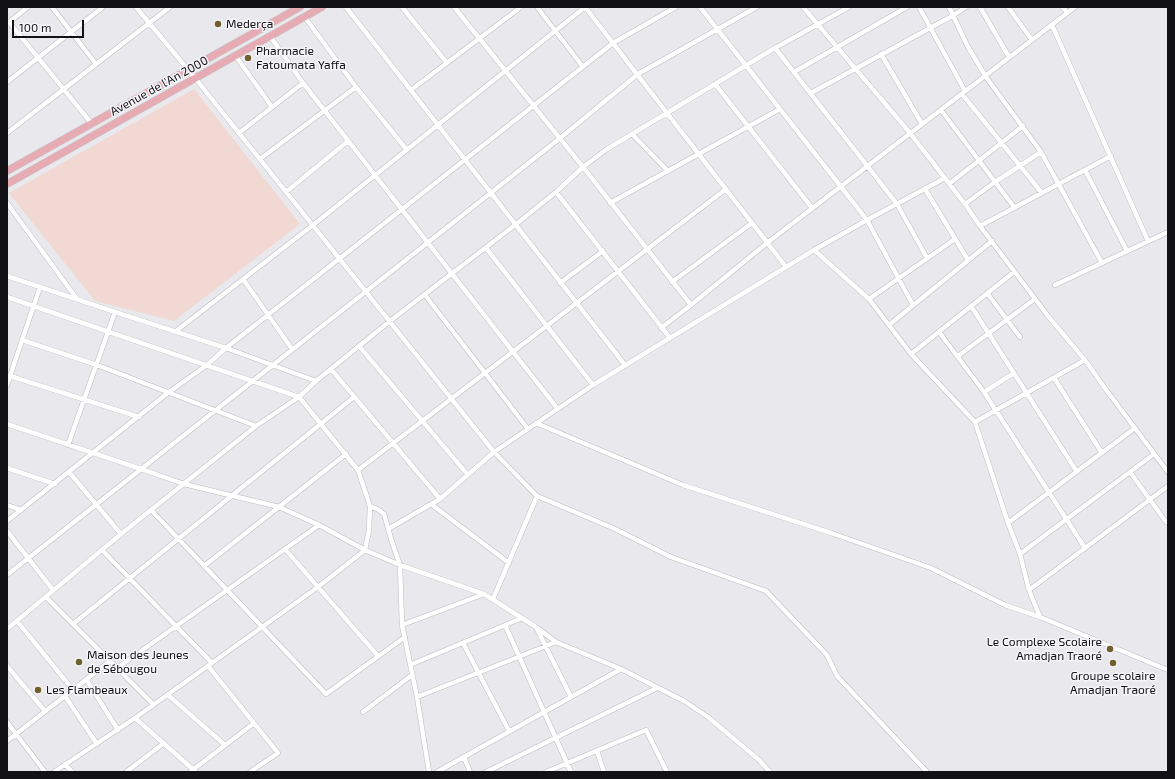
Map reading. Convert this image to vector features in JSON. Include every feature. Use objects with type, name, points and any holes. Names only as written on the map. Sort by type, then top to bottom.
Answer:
[{"type":"main road","name":"Avenue de l'An 2000","points":[[7,171],[300,7]]},
{"type":"main road","name":"Avenue de l'An 2000","points":[[7,184],[322,7]]},
{"type":"street","points":[[28,7],[8,23],[92,124]]},
{"type":"street","points":[[52,7],[96,64]]},
{"type":"street","points":[[8,80],[103,7]]},
{"type":"street","points":[[136,7],[239,132],[494,452],[538,496],[613,528],[671,557],[766,590],[827,655],[837,676],[927,772]]},
{"type":"street","points":[[7,133],[170,7]]},
{"type":"street","points":[[346,7],[625,365]]},
{"type":"street","points":[[402,7],[447,63]]},
{"type":"street","points":[[454,7],[583,167],[691,305]]},
{"type":"street","points":[[411,90],[520,7]]},
{"type":"street","points":[[537,7],[583,67]]},
{"type":"street","points":[[176,331],[313,225],[585,7],[786,267]]},
{"type":"street","points":[[7,521],[169,392],[207,365],[226,348],[613,43],[676,7]]},
{"type":"street","points":[[700,7],[867,220],[913,305]]},
{"type":"street","points":[[7,575],[253,381],[271,365],[491,193],[638,74],[750,9],[757,7]]},
{"type":"street","points":[[803,7],[910,133],[965,204],[1014,272],[1085,360],[1168,472]]},
{"type":"street","points":[[7,629],[121,534],[256,426],[299,397],[316,381],[390,321],[516,225],[556,192],[583,167],[607,149],[775,48],[848,7]]},
{"type":"street","points":[[794,72],[907,7]]},
{"type":"street","points":[[919,7],[963,92],[1042,193]]},
{"type":"street","points":[[949,7],[968,47],[986,77],[1042,152],[1102,263]]},
{"type":"street","points":[[811,93],[931,28],[966,7]]},
{"type":"street","points":[[980,7],[1009,58]]},
{"type":"street","points":[[1008,7],[1032,40]]},
{"type":"street","points":[[1063,7],[1067,14]]},
{"type":"street","points":[[661,328],[812,208],[963,92],[986,77],[1075,7]]},
{"type":"street","points":[[304,16],[356,87],[407,150]]},
{"type":"street","points":[[1052,25],[1148,241]]},
{"type":"street","points":[[270,36],[324,111],[557,408]]},
{"type":"street","points":[[775,48],[897,204],[927,258]]},
{"type":"street","points":[[881,54],[922,124]]},
{"type":"street","points":[[235,55],[272,107]]},
{"type":"street","points":[[239,132],[303,83]]},
{"type":"street","points":[[715,84],[812,208]]},
{"type":"street","points":[[260,159],[356,87]]},
{"type":"street","points":[[610,203],[780,109]]},
{"type":"street","points":[[940,110],[1014,207]]},
{"type":"street","points":[[949,184],[1023,126]]},
{"type":"street","points":[[632,134],[668,170]]},
{"type":"street","points":[[286,192],[348,141]]},
{"type":"street","points":[[965,204],[995,182],[1042,152]]},
{"type":"street","points":[[980,226],[1111,156]]},
{"type":"street","points":[[1085,170],[1127,251]]},
{"type":"street","points":[[388,529],[440,499],[494,452],[593,385],[814,250],[945,178]]},
{"type":"street","points":[[358,470],[726,189]]},
{"type":"street","points":[[925,189],[968,260]]},
{"type":"street","points":[[556,192],[670,338]]},
{"type":"street","points":[[7,203],[77,300]]},
{"type":"street","points":[[672,282],[752,223]]},
{"type":"street","points":[[1055,284],[1168,232]]},
{"type":"street","points":[[868,299],[955,239]]},
{"type":"street","points":[[889,325],[992,241]]},
{"type":"street","points":[[486,248],[593,385]]},
{"type":"street","points":[[814,250],[868,299],[911,354],[975,422],[1008,523],[1020,554],[1029,590],[1040,617]]},
{"type":"street","points":[[560,283],[602,251]]},
{"type":"street","points":[[911,354],[1014,272]]},
{"type":"street","points":[[7,276],[176,331],[316,381]]},
{"type":"street","points":[[243,279],[292,349]]},
{"type":"street","points":[[7,384],[40,287]]},
{"type":"street","points":[[987,293],[1020,338]]},
{"type":"street","points":[[425,295],[528,429]]},
{"type":"street","points":[[7,297],[299,397],[322,423],[358,470],[370,506],[369,530],[365,550],[318,587],[136,718],[54,772]]},
{"type":"street","points":[[958,356],[1035,299]]},
{"type":"street","points":[[971,306],[1077,472]]},
{"type":"street","points":[[68,445],[115,312]]},
{"type":"street","points":[[939,332],[984,392],[1085,548]]},
{"type":"street","points":[[22,340],[96,365],[256,426]]},
{"type":"street","points":[[359,346],[468,475]]},
{"type":"street","points":[[975,422],[1085,360]]},
{"type":"street","points":[[331,369],[440,499]]},
{"type":"street","points":[[984,392],[1014,373]]},
{"type":"street","points":[[10,376],[139,417]]},
{"type":"street","points":[[1054,378],[1102,453]]},
{"type":"street","points":[[73,624],[354,397]]},
{"type":"street","points":[[536,423],[683,484],[931,568],[1005,605],[1040,617],[1168,670]]},
{"type":"street","points":[[7,424],[184,484],[278,507],[319,525],[365,550],[400,565],[484,594],[536,627],[556,642],[621,669],[684,701],[708,717],[759,760],[769,772]]},
{"type":"street","points":[[1008,523],[1135,428]]},
{"type":"street","points":[[204,566],[346,454]]},
{"type":"street","points":[[1020,554],[1154,454]]},
{"type":"street","points":[[7,468],[55,484]]},
{"type":"street","points":[[69,472],[121,534]]},
{"type":"street","points":[[1130,472],[1166,522]]},
{"type":"street","points":[[1029,590],[1168,486]]},
{"type":"street","points":[[493,599],[538,496]]},
{"type":"street","points":[[431,504],[509,563]]},
{"type":"street","points":[[7,505],[21,510]]},
{"type":"street","points":[[370,506],[384,514],[400,565],[402,625],[417,697],[429,772]]},
{"type":"street","points":[[151,510],[326,694],[404,637]]},
{"type":"street","points":[[117,668],[319,525]]},
{"type":"street","points":[[7,531],[53,590]]},
{"type":"street","points":[[285,549],[378,656]]},
{"type":"street","points":[[102,550],[177,626],[210,665],[253,724],[278,753],[250,772]]},
{"type":"street","points":[[402,625],[484,594]]},
{"type":"street","points":[[46,597],[154,705]]},
{"type":"street","points":[[410,665],[522,618]]},
{"type":"street","points":[[17,621],[73,690]]},
{"type":"street","points":[[505,625],[571,772]]},
{"type":"street","points":[[536,627],[571,697]]},
{"type":"street","points":[[417,697],[556,642]]},
{"type":"street","points":[[463,643],[509,731]]},
{"type":"street","points":[[7,741],[110,661]]},
{"type":"street","points":[[7,666],[45,712]]},
{"type":"street","points":[[437,772],[621,669]]},
{"type":"street","points":[[363,712],[412,675]]},
{"type":"street","points":[[86,680],[118,730]]},
{"type":"street","points":[[486,772],[657,688]]},
{"type":"street","points":[[168,695],[225,745]]},
{"type":"street","points":[[65,696],[97,744]]},
{"type":"street","points":[[136,718],[193,771],[253,724]]},
{"type":"street","points":[[7,722],[45,772]]},
{"type":"street","points":[[546,772],[646,730],[667,772]]},
{"type":"street","points":[[126,772],[164,744]]},
{"type":"street","points":[[597,751],[604,772]]},
{"type":"street","points":[[464,757],[470,772]]},
{"type":"street","points":[[66,764],[72,772]]},
{"type":"shaded area","points":[[194,89],[300,224],[174,321],[95,301],[9,193]]},
{"type":"place","name":"Mederça","points":[[218,24]]},
{"type":"place","name":"Pharmacie Fatoumata Yaffa","points":[[248,58]]},
{"type":"place","name":"Le Complexe Scolaire Amadjan Traoré","points":[[1110,649]]},
{"type":"place","name":"Maison des Jeunes de Sébougou","points":[[79,662]]},
{"type":"place","name":"Groupe scolaire Amadjan Traoré","points":[[1113,663]]},
{"type":"place","name":"Les Flambeaux","points":[[38,690]]}]
